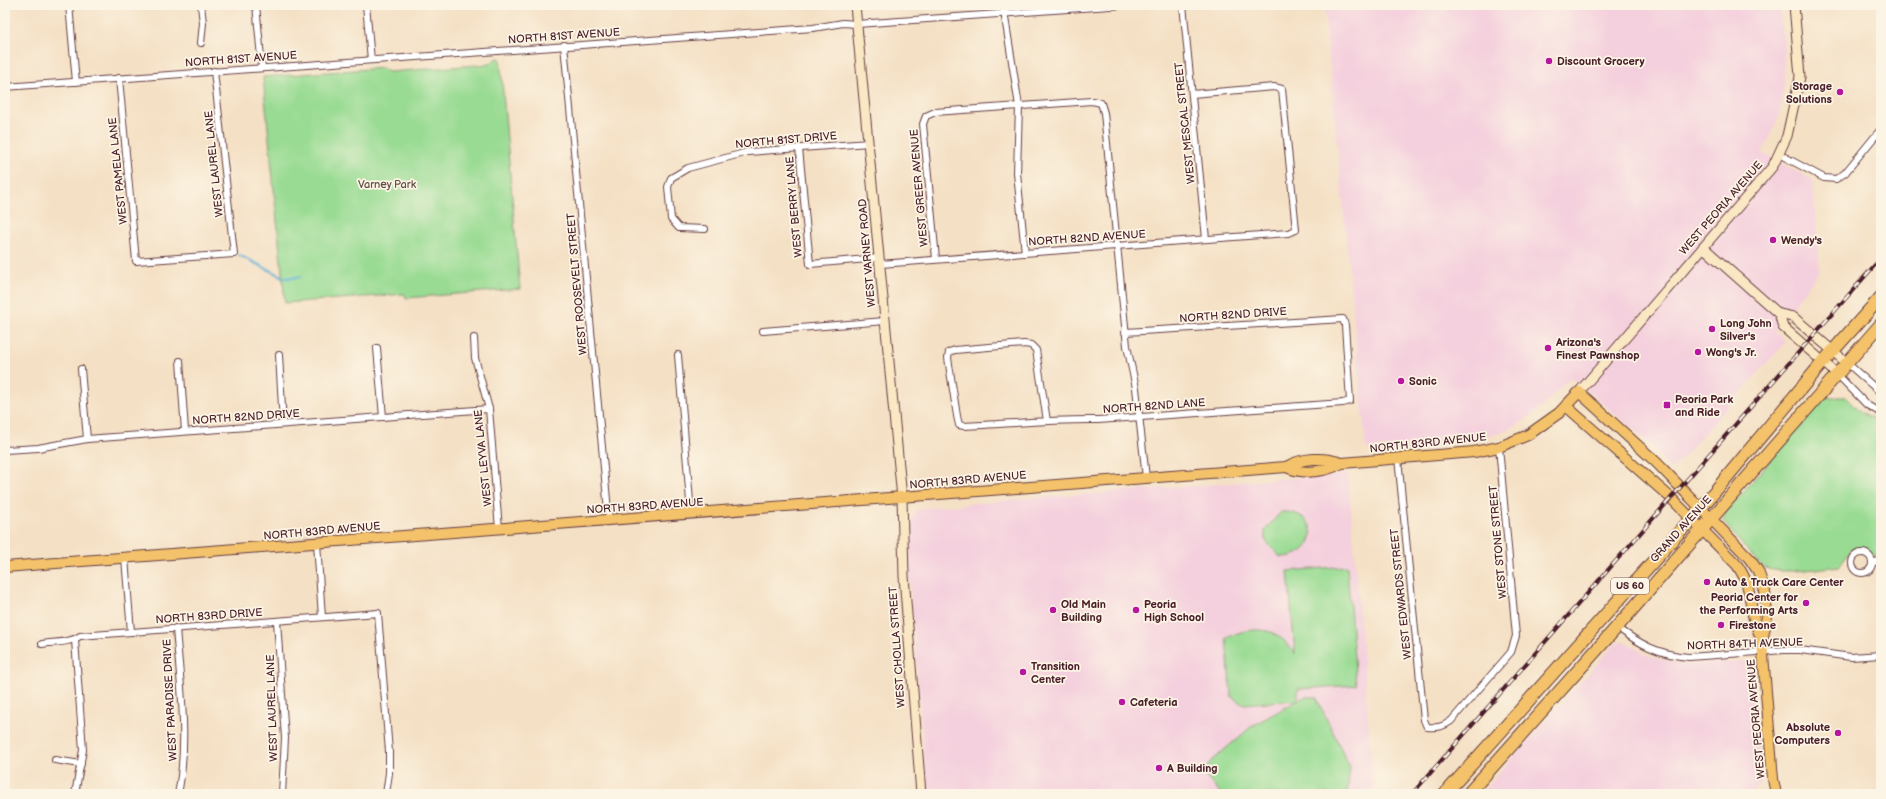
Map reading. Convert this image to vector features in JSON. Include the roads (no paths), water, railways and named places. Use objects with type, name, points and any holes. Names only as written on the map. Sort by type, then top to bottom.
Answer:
[{"type":"highway","name":"GRAND AVENUE","points":[[1445,794],[1701,508],[1823,362],[1881,296]]},
{"type":"highway","name":"GRAND AVENUE","points":[[1468,794],[1546,708],[1881,324]]},
{"type":"highway","points":[[1532,696],[1546,708]]},
{"type":"main road","name":"NORTH 83RD AVENUE","points":[[5,567],[500,530],[1286,467],[1297,472],[1329,470],[1342,463],[1474,452],[1499,447],[1528,435],[1573,400]]},
{"type":"main road","name":"WEST PEORIA AVENUE","points":[[1573,400],[1657,463],[1749,558],[1758,571],[1765,591],[1767,616],[1762,642]]},
{"type":"main road","name":"WEST PEORIA AVENUE","points":[[1573,400],[1702,529],[1737,565],[1745,576],[1752,602],[1754,618],[1762,642],[1772,773],[1776,794]]},
{"type":"street","points":[[69,5],[76,82]]},
{"type":"street","points":[[201,5],[203,23],[201,43]]},
{"type":"street","points":[[256,5],[262,68]]},
{"type":"street","points":[[366,5],[371,60]]},
{"type":"street","name":"WEST VARNEY ROAD","points":[[855,5],[902,498]]},
{"type":"street","points":[[1003,5],[1019,106],[1017,173],[1025,253]]},
{"type":"street","name":"NORTH 81ST AVENUE","points":[[5,87],[812,28],[843,23],[857,24],[1124,5]]},
{"type":"street","name":"WEST MESCAL STREET","points":[[1183,5],[1206,239]]},
{"type":"street","name":"WEST PEORIA AVENUE","points":[[1573,400],[1769,172],[1779,154],[1791,124],[1800,77],[1794,5]]},
{"type":"street","name":"WEST ROOSEVELT STREET","points":[[564,46],[609,521]]},
{"type":"street","name":"WEST LAUREL LANE","points":[[136,261],[234,254],[214,71]]},
{"type":"street","name":"WEST PAMELA LANE","points":[[119,78],[136,261]]},
{"type":"street","name":"NORTH 82ND AVENUE","points":[[810,264],[936,259],[1025,253],[1288,233],[1296,230],[1282,89],[1274,87],[1192,94]]},
{"type":"street","points":[[1019,106],[1092,100],[1101,103],[1104,113],[1125,332],[1140,417],[1146,478]]},
{"type":"street","name":"WEST GREER AVENUE","points":[[936,259],[923,124],[926,116],[935,112],[1019,106]]},
{"type":"street","points":[[1779,154],[1824,178],[1836,179],[1845,173],[1881,129]]},
{"type":"street","name":"NORTH 81ST DRIVE","points":[[705,229],[687,230],[679,228],[674,224],[669,212],[668,188],[671,178],[688,168],[737,154],[869,143]]},
{"type":"street","name":"WEST BERRY LANE","points":[[799,148],[810,264]]},
{"type":"street","points":[[1703,247],[1779,314],[1793,317],[1881,392]]},
{"type":"street","points":[[1779,314],[1783,327],[1837,374],[1867,405],[1881,413]]},
{"type":"street","name":"NORTH 82ND DRIVE","points":[[1125,332],[1342,319],[1345,325],[1350,401]]},
{"type":"street","points":[[763,331],[885,321]]},
{"type":"street","name":"WEST LEYVA LANE","points":[[474,338],[475,358],[489,409],[500,530]]},
{"type":"street","name":"NORTH 82ND LANE","points":[[1047,421],[1036,350],[1031,345],[1001,346],[949,352],[948,358],[959,425],[964,426],[1140,417],[1344,403],[1350,401]]},
{"type":"street","points":[[377,348],[383,417]]},
{"type":"street","points":[[279,355],[284,424]]},
{"type":"street","points":[[678,356],[691,514]]},
{"type":"street","points":[[180,361],[185,431]]},
{"type":"street","points":[[81,370],[87,439]]},
{"type":"street","name":"NORTH 82ND DRIVE","points":[[5,450],[38,448],[87,439],[489,409]]},
{"type":"street","name":"WEST STONE STREET","points":[[1428,727],[1436,728],[1444,726],[1451,721],[1511,652],[1516,636],[1499,447]]},
{"type":"street","name":"WEST EDWARDS STREET","points":[[1398,458],[1424,720],[1428,727]]},
{"type":"street","name":"WEST CHOLLA STREET","points":[[902,498],[904,576],[920,794]]},
{"type":"street","points":[[317,543],[322,618]]},
{"type":"street","points":[[125,558],[131,632]]},
{"type":"street","points":[[1873,562],[1881,561]]},
{"type":"street","name":"NORTH 83RD DRIVE","points":[[42,644],[56,641],[75,640],[80,636],[378,614],[389,752],[389,773],[386,794]]},
{"type":"street","name":"WEST LAUREL LANE","points":[[277,621],[285,738],[282,794]]},
{"type":"street","name":"NORTH 84TH AVENUE","points":[[1617,627],[1652,649],[1674,656],[1689,657],[1800,650],[1851,657],[1881,655]]},
{"type":"street","name":"WEST PARADISE DRIVE","points":[[176,628],[184,749],[183,771],[178,794]]},
{"type":"street","points":[[75,640],[82,750],[81,764],[75,794]]},
{"type":"street","points":[[55,760],[81,764]]},
{"type":"waterway","points":[[239,255],[285,278],[300,277]]},
{"type":"railway","points":[[1412,794],[1881,258]]},
{"type":"place","name":"Discount Grocery","points":[[1549,61]]},
{"type":"place","name":"Storage Solutions","points":[[1840,92]]},
{"type":"place","name":"Wendy's","points":[[1773,240]]},
{"type":"place","name":"Long John Silver's","points":[[1712,329]]},
{"type":"place","name":"Arizona's Finest Pawnshop","points":[[1548,348]]},
{"type":"place","name":"Wong's Jr.","points":[[1698,352]]},
{"type":"place","name":"Sonic","points":[[1401,381]]},
{"type":"place","name":"Peoria Park and Ride","points":[[1667,405]]},
{"type":"place","name":"Auto & Truck Care Center","points":[[1707,582]]},
{"type":"place","name":"Peoria Center for the Performing Arts","points":[[1806,603]]},
{"type":"place","name":"Old Main Building","points":[[1053,610]]},
{"type":"place","name":"Peoria High School","points":[[1136,610]]},
{"type":"place","name":"Firestone","points":[[1721,625]]},
{"type":"place","name":"Transition Center","points":[[1023,672]]},
{"type":"place","name":"Cafeteria","points":[[1122,702]]},
{"type":"place","name":"Absolute Computers","points":[[1838,733]]},
{"type":"place","name":"A Building","points":[[1159,768]]},
{"type":"park label","name":"Varney Park","points":[[387,184]]}]
